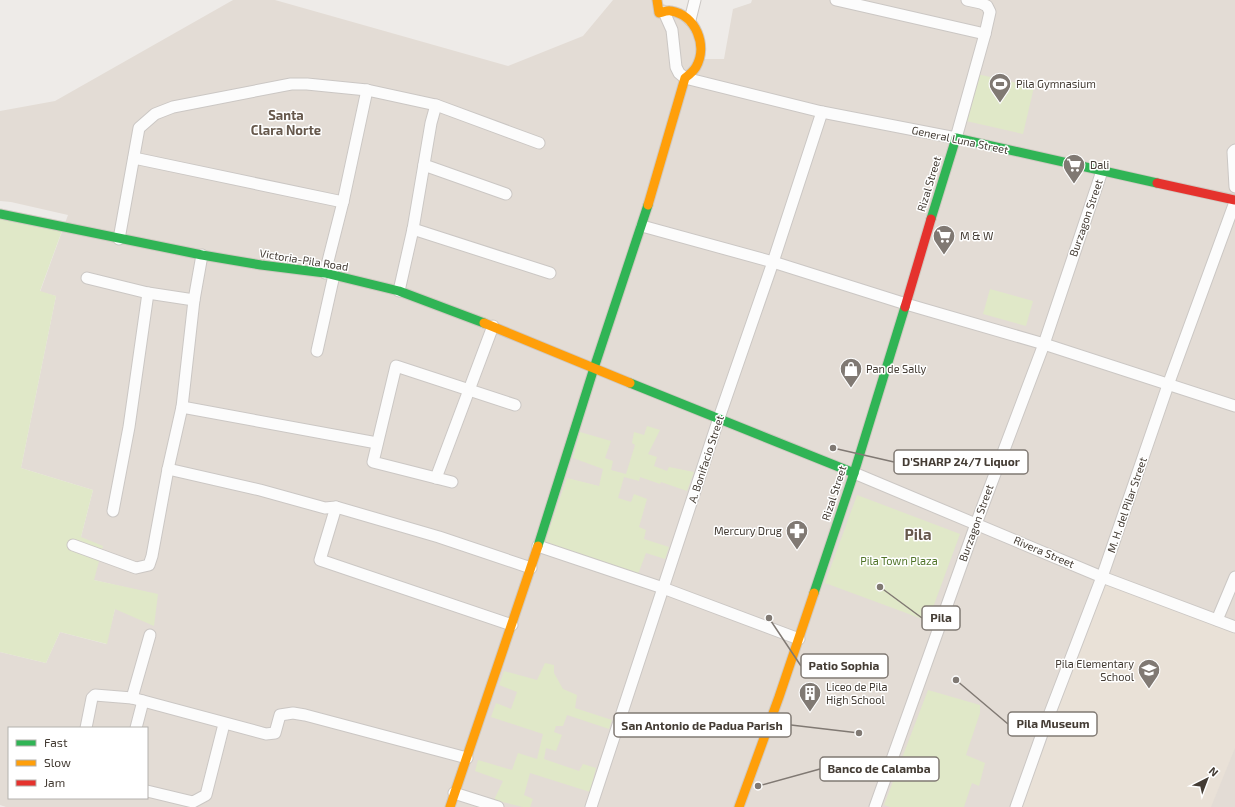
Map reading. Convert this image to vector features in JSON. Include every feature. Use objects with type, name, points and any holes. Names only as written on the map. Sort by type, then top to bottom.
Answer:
[{"type":"main road","points":[[450,807],[531,568],[594,368],[642,226],[685,78],[696,68],[701,52],[701,44],[698,35],[690,20],[670,11],[658,13],[658,0]]},
{"type":"main road","name":"General Luna Street","points":[[956,138],[1235,201]]},
{"type":"main road","name":"Rizal Street","points":[[739,807],[854,473],[956,138]]},
{"type":"main road","name":"Victoria-Pila Road","points":[[0,214],[202,255],[261,265],[330,274],[399,291],[493,326],[854,473]]},
{"type":"street","points":[[690,20],[694,0]]},
{"type":"street","points":[[836,0],[985,34]]},
{"type":"street","points":[[956,138],[990,12],[987,6],[982,3],[967,0]]},
{"type":"street","points":[[664,12],[672,30],[676,67],[679,73],[685,78]]},
{"type":"street","name":"General Luna Street","points":[[685,78],[822,112],[956,138]]},
{"type":"street","points":[[119,239],[139,128],[155,114],[174,107],[290,84],[306,84],[367,90],[436,105],[539,143]]},
{"type":"street","points":[[317,351],[343,202],[367,90]]},
{"type":"street","points":[[399,291],[413,228],[431,123],[436,105]]},
{"type":"street","name":"A. Bonifacio Street","points":[[591,807],[719,418],[773,262],[822,112]]},
{"type":"street","points":[[1235,150],[1233,152],[1235,187]]},
{"type":"street","points":[[134,158],[343,202]]},
{"type":"street","points":[[424,165],[506,194]]},
{"type":"street","name":"Burzagon Street","points":[[875,807],[976,524],[1044,344],[1102,171]]},
{"type":"street","name":"M. H. del Pilar Street","points":[[1016,807],[1043,731],[1102,577],[1168,385],[1235,201]]},
{"type":"street","points":[[642,226],[773,262],[906,304],[1044,344],[1235,406]]},
{"type":"street","points":[[413,228],[550,273]]},
{"type":"street","points":[[73,545],[136,568],[149,565],[182,407],[194,300],[202,255]]},
{"type":"street","points":[[87,278],[148,292],[194,300]]},
{"type":"street","points":[[113,511],[129,427],[148,292]]},
{"type":"street","points":[[436,478],[493,326]]},
{"type":"street","points":[[452,482],[373,462],[396,366],[515,405]]},
{"type":"street","points":[[182,407],[377,443]]},
{"type":"street","points":[[168,469],[260,490],[325,508],[336,507],[531,568]]},
{"type":"street","name":"Rivera Street","points":[[854,473],[1102,577],[1235,627]]},
{"type":"street","points":[[336,507],[320,560],[512,625]]},
{"type":"street","points":[[538,546],[663,588],[798,639]]},
{"type":"street","points":[[1217,620],[1235,577]]},
{"type":"street","points":[[136,727],[138,700],[150,635]]},
{"type":"street","points":[[86,727],[92,698],[96,695],[138,700],[266,734],[275,733],[280,715],[293,713],[305,715],[466,758]]},
{"type":"street","points":[[148,791],[193,802],[206,795],[224,724]]},
{"type":"street","points":[[454,793],[498,807]]},
{"type":"shaded area","points":[[233,0],[275,0],[508,66],[583,36],[613,0],[656,0],[689,17],[703,59],[724,59],[733,9],[751,3],[752,0],[1235,0],[1235,807],[6,807],[0,805],[0,652],[46,663],[60,632],[106,644],[115,609],[158,595],[94,580],[81,537],[93,490],[21,468],[56,296],[40,292],[68,215],[11,202],[0,201],[0,111],[55,101]]},
{"type":"shaded area","name":"Pila Elementary School","points":[[1104,581],[1235,632],[1235,748],[1211,807],[1018,807]]},
{"type":"green space","name":"Pila Gymnasium","points":[[977,74],[1034,87],[1023,134],[966,121]]},
{"type":"green space","points":[[0,214],[63,228],[40,291],[56,296],[21,468],[93,490],[81,537],[103,546],[94,580],[158,594],[154,626],[115,609],[107,644],[60,632],[46,663],[0,652]]},
{"type":"green space","points":[[990,289],[1033,301],[1026,326],[983,314]]},
{"type":"green space","points":[[647,426],[660,430],[648,454],[657,457],[654,466],[667,471],[669,467],[694,472],[687,491],[661,482],[660,484],[640,477],[639,481],[624,477],[618,498],[631,502],[634,494],[647,499],[639,527],[646,530],[644,539],[669,547],[665,559],[646,553],[637,577],[544,544],[567,478],[599,486],[603,469],[573,458],[580,432],[611,441],[605,458],[613,461],[611,470],[626,474],[635,445],[632,443],[634,432],[644,435]]},
{"type":"green space","name":"Pila Town Plaza","points":[[857,495],[960,534],[928,621],[825,583]]},
{"type":"green space","points":[[545,663],[554,665],[554,673],[563,689],[577,695],[575,708],[612,720],[609,729],[567,715],[563,726],[556,726],[554,732],[562,735],[556,751],[546,748],[544,759],[579,771],[583,764],[596,768],[590,792],[530,773],[524,795],[533,799],[530,807],[523,807],[494,800],[503,781],[475,771],[478,760],[512,770],[518,753],[537,759],[543,734],[491,717],[496,703],[511,709],[517,692],[499,685],[504,671],[537,680]]},
{"type":"green space","points":[[928,690],[980,705],[980,713],[966,755],[985,763],[979,786],[972,783],[964,807],[890,807],[884,805]]},
{"type":"traffic: fast","points":[[931,219],[956,138],[1157,183]]},
{"type":"traffic: fast","points":[[538,546],[594,368],[648,205]]},
{"type":"traffic: fast","points":[[0,214],[202,255],[261,265],[325,273],[399,291],[484,323]]},
{"type":"traffic: fast","points":[[814,593],[854,473],[905,307]]},
{"type":"traffic: fast","points":[[630,383],[854,473]]},
{"type":"traffic: slow","points":[[648,205],[685,78],[696,67],[701,50],[697,33],[687,18],[670,11],[659,13],[657,0]]},
{"type":"traffic: slow","points":[[484,323],[630,383]]},
{"type":"traffic: slow","points":[[450,807],[538,546]]},
{"type":"traffic: slow","points":[[739,807],[779,697],[814,593]]},
{"type":"traffic: jam","points":[[1157,183],[1235,200]]},
{"type":"traffic: jam","points":[[905,307],[931,219]]},
{"type":"place","name":"Pila Gymnasium","points":[[1000,104]]},
{"type":"place","name":"Dali","points":[[1074,184]]},
{"type":"place","name":"M & W","points":[[944,256]]},
{"type":"place","name":"Pan de Sally","points":[[851,388]]},
{"type":"place","name":"D'SHARP 24/7 Liquor","points":[[833,448]]},
{"type":"place","name":"Mercury Drug","points":[[797,550]]},
{"type":"place","name":"Pila","points":[[880,587]]},
{"type":"place","name":"Patio Sophia","points":[[769,618]]},
{"type":"place","name":"Pila Museum","points":[[956,680]]},
{"type":"place","name":"Pila Elementary School","points":[[1149,690]]},
{"type":"place","name":"Liceo de Pila High School","points":[[810,712]]},
{"type":"place","name":"San Antonio de Padua Parish","points":[[859,733]]},
{"type":"place","name":"Banco de Calamba","points":[[758,786]]},
{"type":"district","name":"Santa Clara Norte","points":[[286,122]]},
{"type":"district","name":"Pila","points":[[918,535]]}]
